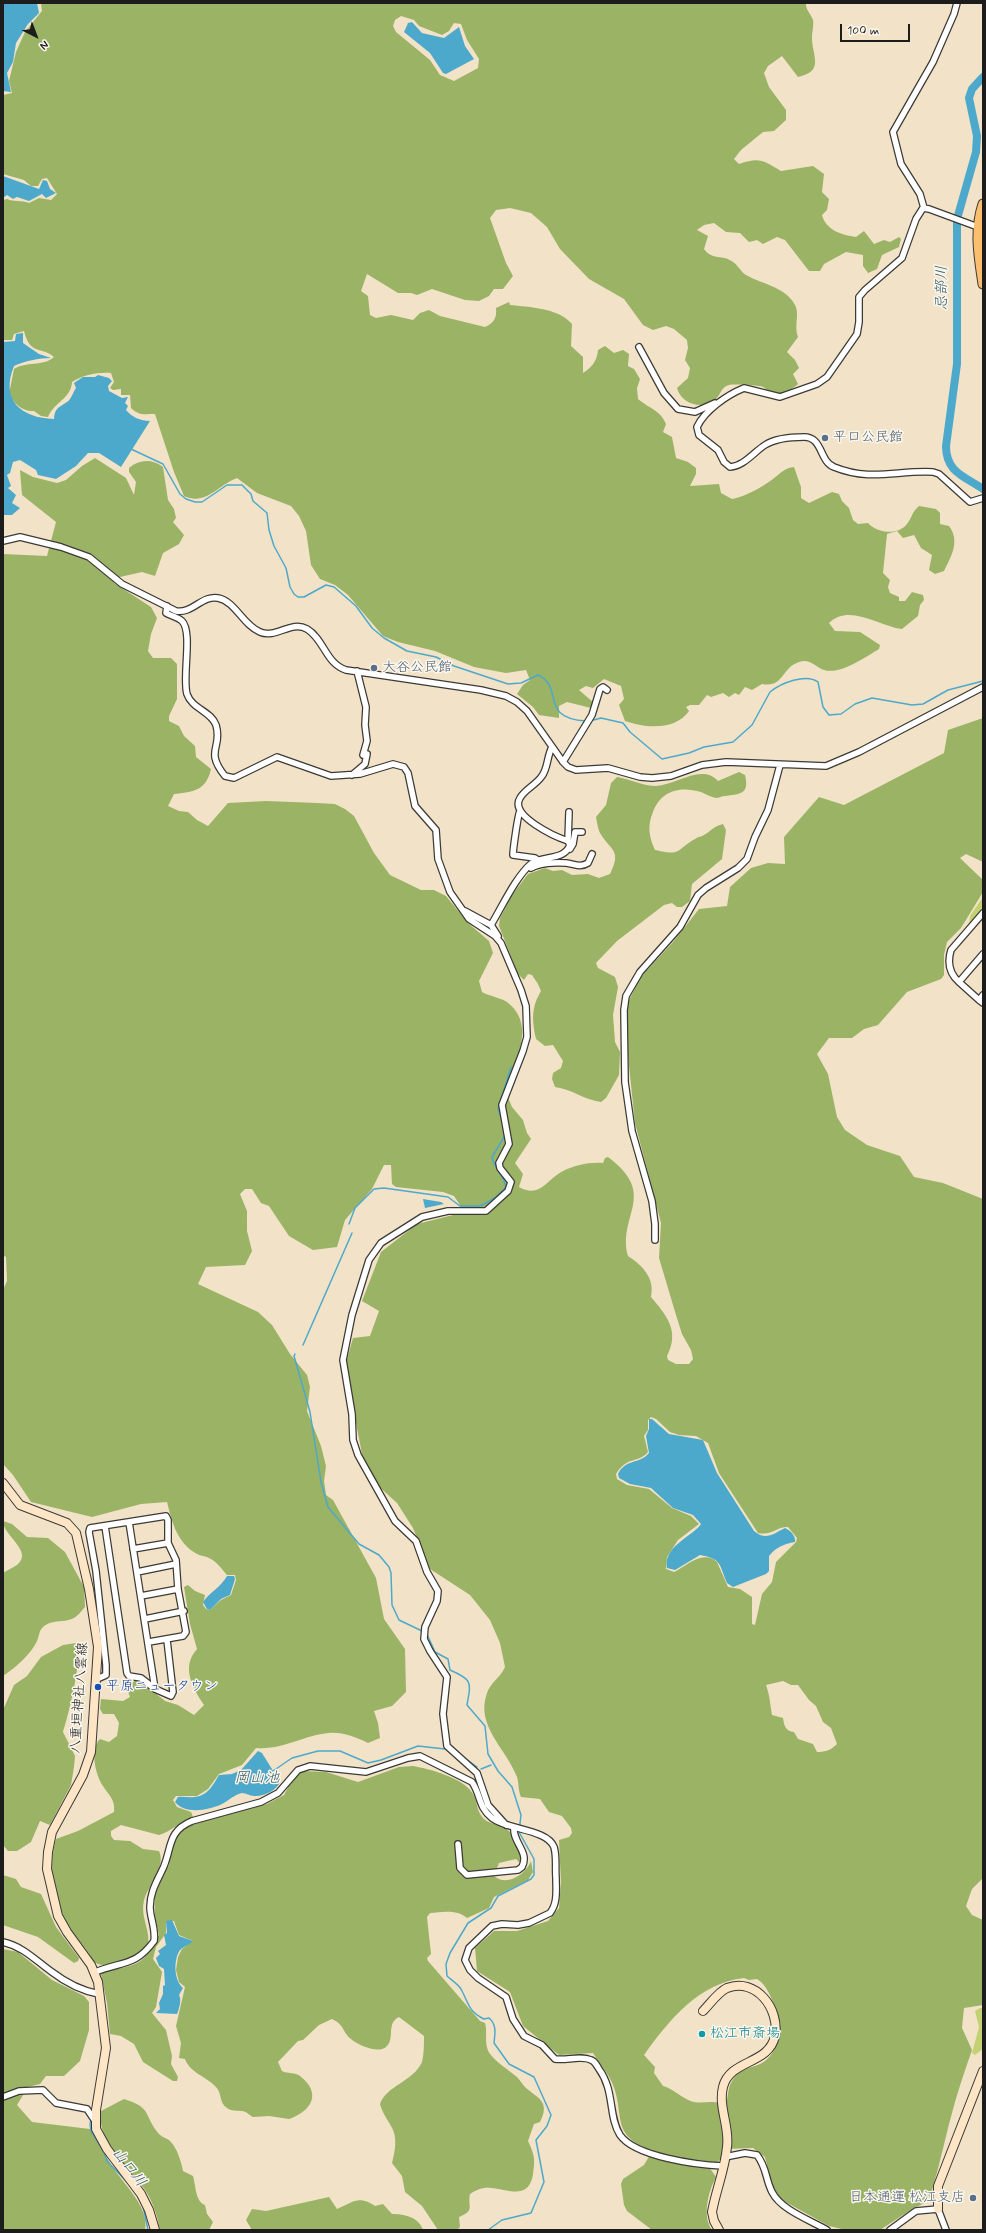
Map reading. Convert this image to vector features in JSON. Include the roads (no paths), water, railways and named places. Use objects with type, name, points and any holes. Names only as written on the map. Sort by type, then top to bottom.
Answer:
[{"type":"main road","points":[[983,204],[978,227],[978,249],[983,284]]},
{"type":"main road","name":"八重垣神社八雲線","points":[[3,1483],[20,1505],[67,1523],[76,1533],[97,1634],[96,1679],[89,1761],[52,1832],[47,1860],[50,1889],[58,1916],[95,1972],[99,1994],[106,2048],[95,2122],[96,2130],[107,2149],[144,2198],[155,2230]]},
{"type":"main road","points":[[703,2011],[727,1988],[746,1986],[754,1989],[766,1999],[775,2026],[775,2037],[767,2051],[759,2058],[738,2066],[729,2074],[724,2084],[722,2100],[728,2140],[712,2212],[714,2222],[719,2230]]},
{"type":"main road","points":[[938,2209],[936,2200],[938,2186],[983,2071]]},
{"type":"street","points":[[957,3],[954,14],[933,62],[893,132],[898,156],[904,172],[920,194],[924,208],[916,220],[902,258],[864,290],[859,297],[859,322],[857,334],[827,377],[817,384],[780,397],[749,388],[737,391],[702,419],[697,431],[701,437],[718,450],[724,462],[730,467],[745,460],[772,441],[806,437],[817,442],[821,447],[824,458],[834,467],[869,476],[933,472],[939,474],[970,502],[983,498]]},
{"type":"street","points":[[924,208],[978,227]]},
{"type":"street","points":[[639,347],[664,393],[678,409],[691,412],[700,410],[728,397]]},
{"type":"street","points":[[3,541],[20,537],[61,547],[89,557],[122,584],[176,611],[185,611],[209,598],[220,599],[261,633],[273,633],[298,626],[307,629],[335,664],[340,668],[482,690],[506,696],[517,702],[527,711],[563,762],[568,767],[576,770],[608,768],[640,777],[652,778],[671,776],[712,763],[818,767],[836,763],[983,687]]},
{"type":"street","points":[[166,606],[167,614],[181,620],[186,627],[187,662],[185,674],[187,694],[193,703],[212,718],[215,723],[217,732],[215,761],[225,776],[234,778],[277,757],[301,764],[324,775],[352,776],[393,764],[404,767],[408,773],[415,806],[436,830],[441,870],[450,892],[469,919],[495,936],[501,943]]},
{"type":"street","points":[[352,776],[365,765],[368,754],[364,756],[363,754],[367,741],[365,725],[366,707],[357,671]]},
{"type":"street","points":[[563,762],[588,722],[595,707],[600,688],[603,687],[607,690]]},
{"type":"street","points":[[538,860],[535,858],[513,855],[518,814],[520,811],[519,799],[542,777],[552,747]]},
{"type":"street","points":[[655,1240],[655,1224],[652,1201],[632,1131],[627,1098],[624,1032],[626,996],[631,985],[644,966],[680,927],[698,895],[706,888],[733,872],[747,859],[755,837],[768,810],[780,765]]},
{"type":"street","points":[[520,811],[542,831],[568,841]]},
{"type":"street","points":[[566,852],[570,845],[568,841],[570,812]]},
{"type":"street","points":[[491,925],[526,870],[538,860],[561,855],[566,852],[573,844],[575,832],[582,832]]},
{"type":"street","points":[[526,870],[542,864],[566,863],[580,867],[588,863],[592,854]]},
{"type":"street","points":[[462,910],[491,925],[501,943],[521,990],[528,1021],[524,1052],[502,1105],[509,1144],[499,1162],[500,1168],[510,1182],[510,1188],[486,1211],[448,1211],[422,1216],[381,1243],[369,1260],[352,1315],[343,1360],[352,1414],[353,1440],[358,1455],[395,1521],[416,1541],[427,1572],[438,1592],[437,1601],[424,1632],[424,1639],[447,1677],[444,1714],[447,1746],[477,1773],[488,1805],[506,1825]]},
{"type":"street","points":[[982,999],[959,982],[950,971],[949,956],[951,950],[983,913]]},
{"type":"street","points":[[959,982],[983,954]]},
{"type":"street","points":[[96,1679],[106,1675],[106,1665],[96,1571],[89,1530],[166,1516],[168,1520],[168,1543],[176,1564],[178,1589],[184,1611],[186,1634],[167,1640],[149,1642]]},
{"type":"street","points":[[129,1522],[149,1642],[155,1689]]},
{"type":"street","points":[[106,1526],[128,1675],[141,1678],[155,1689],[169,1696],[173,1692],[167,1640]]},
{"type":"street","points":[[133,1548],[168,1543]]},
{"type":"street","points":[[137,1572],[176,1564]]},
{"type":"street","points":[[141,1596],[178,1589]]},
{"type":"street","points":[[145,1619],[184,1611]]},
{"type":"street","points":[[95,1972],[134,1961],[143,1956],[154,1941],[150,1907],[152,1890],[163,1867],[169,1844],[178,1829],[192,1821],[261,1802],[278,1793],[293,1774],[304,1768],[315,1766],[366,1772],[408,1758],[420,1756],[472,1782],[483,1809],[492,1818],[506,1825],[544,1836],[554,1847],[556,1897],[554,1909],[546,1916],[536,1921],[518,1925],[502,1924],[492,1926],[467,1952],[465,1960],[468,1967],[478,1978],[506,1997],[515,2023],[529,2040],[542,2046],[555,2059],[587,2059],[595,2063],[609,2085],[616,2124],[623,2139],[642,2150],[666,2158],[695,2165],[723,2166]]},
{"type":"street","points":[[458,1844],[460,1868],[467,1875],[518,1870],[522,1867],[524,1859],[522,1850],[515,1838],[517,1828]]},
{"type":"street","points":[[3,1942],[16,1945],[52,1973],[88,1992],[99,1994]]},
{"type":"street","points":[[3,2097],[19,2091],[43,2090],[56,2103],[87,2109],[95,2122]]},
{"type":"street","points":[[725,2157],[745,2153],[757,2155],[764,2165],[774,2196],[788,2208],[827,2230]]},
{"type":"street","points":[[890,2230],[916,2211],[938,2209],[946,2230]]},
{"type":"water","points":[[3,3],[37,3],[39,13],[28,24],[16,43],[13,62],[7,73],[11,92],[3,91]]},
{"type":"water","points":[[412,22],[422,33],[444,38],[459,27],[465,46],[474,59],[446,74],[443,73],[430,53],[404,32],[408,23]]},
{"type":"water","points":[[3,176],[39,189],[43,180],[47,181],[50,189],[56,193],[46,198],[42,194],[29,201],[17,197],[13,199],[7,195],[3,198]]},
{"type":"water","points":[[23,333],[23,343],[39,354],[51,358],[32,360],[14,366],[10,378],[10,388],[16,405],[23,411],[42,418],[54,419],[55,413],[58,409],[71,398],[76,388],[74,383],[83,377],[95,377],[98,375],[109,378],[112,381],[108,386],[109,391],[122,398],[128,397],[125,403],[128,406],[126,410],[128,412],[134,417],[150,421],[121,467],[99,453],[88,453],[76,466],[56,479],[38,475],[36,470],[20,460],[13,462],[10,473],[7,475],[11,486],[8,488],[16,495],[12,503],[20,508],[12,515],[3,515],[3,342],[15,341],[16,334]]},
{"type":"water","points":[[423,1199],[441,1202],[444,1204],[425,1208]]},
{"type":"water","points":[[649,1419],[652,1419],[669,1434],[703,1440],[717,1473],[754,1531],[762,1536],[770,1536],[785,1528],[789,1530],[795,1538],[795,1542],[780,1546],[774,1550],[769,1556],[769,1571],[766,1574],[733,1587],[727,1583],[719,1563],[712,1558],[700,1555],[675,1570],[667,1568],[669,1554],[701,1524],[693,1515],[673,1508],[651,1488],[630,1484],[619,1478],[618,1474],[621,1469],[629,1463],[645,1457],[649,1453],[646,1436],[649,1429]]},
{"type":"water","points":[[227,1576],[234,1576],[235,1579],[230,1595],[221,1599],[210,1610],[207,1609],[203,1602]]},
{"type":"water","name":"岡山池","points":[[258,1751],[262,1753],[280,1782],[272,1791],[258,1796],[242,1793],[234,1796],[222,1804],[211,1808],[198,1810],[185,1809],[175,1802],[178,1797],[203,1795],[215,1783],[219,1775],[232,1774],[241,1770]]},
{"type":"water","points":[[172,1920],[179,1936],[193,1941],[180,1950],[176,1959],[176,1976],[183,1988],[179,1995],[180,2002],[177,2014],[156,2013],[160,2009],[159,2003],[163,1994],[163,1986],[165,1985],[164,1969],[159,1966],[156,1958],[160,1954],[158,1951],[166,1945],[164,1935],[167,1933],[166,1921]]},
{"type":"waterway","name":"忌部川","points":[[983,77],[972,89],[969,98],[977,136],[976,152],[957,219],[957,364],[946,446],[949,462],[953,468],[963,477],[983,489]]},
{"type":"waterway","points":[[131,449],[163,464],[180,494],[186,499],[195,502],[202,502],[227,485],[242,485],[251,494],[253,501],[267,513],[269,530],[274,546],[286,568],[290,587],[294,594],[298,597],[304,597],[326,585],[334,587],[356,606],[372,628],[384,638],[407,651],[436,657],[454,666],[508,684],[521,683],[538,675],[546,680],[557,708],[562,714],[571,719],[586,721]]},
{"type":"waterway","points":[[590,721],[601,718],[623,723],[630,732],[662,759],[689,753],[704,747],[733,742],[752,725],[770,692],[780,685],[794,680],[807,678],[818,682],[823,707],[829,715],[841,714],[855,704],[872,698],[912,705],[923,704],[948,690],[983,681]]},
{"type":"waterway","points":[[503,1123],[498,1109],[511,1067]]},
{"type":"waterway","points":[[349,1224],[355,1208],[374,1189],[384,1188],[448,1197],[460,1206],[480,1206],[495,1198],[506,1187],[492,1157],[506,1134]]},
{"type":"waterway","points":[[303,1345],[352,1233]]},
{"type":"waterway","points":[[295,1354],[294,1356],[310,1412],[321,1482],[328,1507],[359,1544],[379,1555],[389,1567],[391,1573],[392,1605],[399,1620],[422,1631]]},
{"type":"waterway","points":[[426,1632],[435,1652],[448,1659],[450,1670],[463,1676],[469,1683],[467,1705],[485,1726],[488,1754],[498,1771],[512,1787],[521,1815],[519,1832],[534,1859],[534,1875],[531,1879],[498,1896],[491,1908],[468,1923],[450,1953],[446,1964],[447,1976],[460,1987],[472,2010],[484,2019],[489,2018],[492,2021],[495,2029],[494,2043],[509,2064],[534,2077],[551,2115],[547,2126],[536,2140],[544,2182],[531,2213],[502,2220],[488,2230]]},
{"type":"waterway","points":[[273,1771],[292,1758],[318,1751],[340,1751],[368,1763],[381,1760],[418,1746],[445,1749]]},
{"type":"waterway","points":[[459,1754],[477,1767]]},
{"type":"waterway","points":[[481,1769],[491,1765]]},
{"type":"waterway","name":"山口川","points":[[91,2120],[91,2131],[103,2150],[107,2161],[128,2183]]},
{"type":"waterway","name":"山口川","points":[[143,2206],[148,2230]]},
{"type":"place","name":"平口公民館","points":[[825,438]]},
{"type":"place","name":"大谷公民館","points":[[374,668]]},
{"type":"place","name":"平原ニュータウン","points":[[98,1687]]},
{"type":"place","name":"松江市斎場","points":[[702,2034]]},
{"type":"place","name":"日本通運 松江支店","points":[[973,2198]]}]
